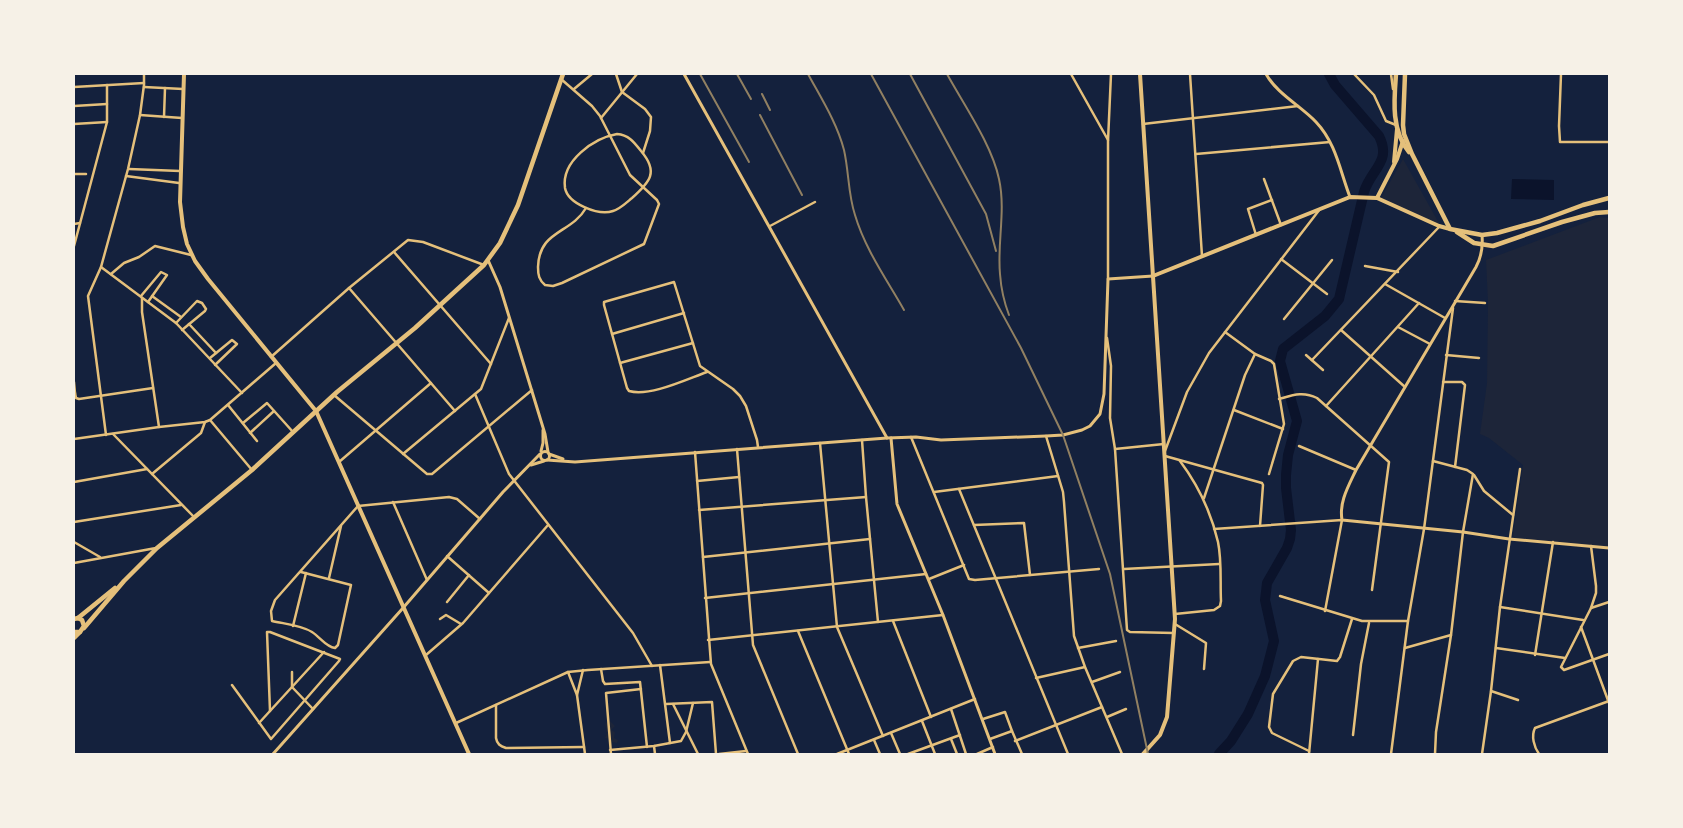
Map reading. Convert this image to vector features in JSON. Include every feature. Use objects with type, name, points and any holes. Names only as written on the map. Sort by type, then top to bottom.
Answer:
[{"type":"main road","points":[[184,74],[179,184],[183,227],[187,244],[208,279],[316,411],[468,754]]},
{"type":"main road","points":[[1140,74],[1175,614],[1167,717],[1160,736],[1143,754]]},
{"type":"main road","points":[[1394,164],[1396,74]]},
{"type":"main road","points":[[1405,74],[1402,125],[1404,134],[1412,154],[1452,229],[1474,243],[1483,246],[1493,246],[1595,214],[1609,212]]},
{"type":"main road","points":[[74,638],[124,581],[157,548],[252,470],[334,395],[484,265],[500,243],[518,205],[562,76]]},
{"type":"main road","points":[[1396,127],[1402,144],[1412,154]]},
{"type":"main road","points":[[1375,198],[1394,164],[1404,134]]},
{"type":"main road","points":[[1153,276],[1351,196],[1375,198],[1439,226],[1482,235],[1517,228],[1609,198]]},
{"type":"main road","points":[[1552,216],[1555,226]]},
{"type":"main road","points":[[1523,226],[1526,235]]},
{"type":"main road","points":[[75,618],[124,581]]},
{"type":"main road","points":[[75,618],[84,621],[82,630]]},
{"type":"main road","points":[[74,632],[82,630]]},
{"type":"street","points":[[106,435],[88,300],[89,293],[101,268],[128,168],[140,116],[144,74]]},
{"type":"street","points":[[574,89],[592,74]]},
{"type":"street","points":[[616,74],[622,92],[645,109],[651,117],[650,132],[643,153]]},
{"type":"street","points":[[601,118],[637,74]]},
{"type":"street","points":[[684,74],[889,438],[897,504],[943,615],[995,754]]},
{"type":"street","points":[[1071,74],[1108,141]]},
{"type":"street","points":[[543,427],[541,458],[568,462],[889,438],[911,437],[941,440],[1063,435],[1090,426],[1100,414],[1104,394],[1107,338],[1108,141],[1111,74]]},
{"type":"street","points":[[1190,74],[1202,256]]},
{"type":"street","points":[[1266,74],[1277,89],[1316,122],[1330,142],[1351,196]]},
{"type":"street","points":[[1354,74],[1374,95],[1386,121],[1396,127]]},
{"type":"street","points":[[1391,74],[1395,101]]},
{"type":"street","points":[[1561,74],[1560,142],[1609,142]]},
{"type":"street","points":[[562,76],[592,106],[601,118],[630,174],[659,203],[645,243],[562,283],[553,286],[545,285],[540,279],[538,266],[546,244],[555,234],[574,222],[586,208]]},
{"type":"street","points":[[74,246],[107,122],[107,85]]},
{"type":"street","points":[[74,87],[107,85],[183,89]]},
{"type":"street","points":[[164,117],[165,88]]},
{"type":"street","points":[[74,106],[107,104]]},
{"type":"street","points":[[1143,124],[1298,106]]},
{"type":"street","points":[[140,116],[182,118]]},
{"type":"street","points":[[74,124],[107,122]]},
{"type":"street","points":[[617,134],[627,136],[643,153],[651,168],[650,180],[621,207],[612,212],[599,212],[579,205],[567,193],[565,183],[569,169],[580,153],[609,136],[617,134]]},
{"type":"street","points":[[1196,154],[1330,142]]},
{"type":"street","points":[[128,168],[180,171]]},
{"type":"street","points":[[74,174],[86,174]]},
{"type":"street","points":[[126,176],[179,184]]},
{"type":"street","points":[[1264,179],[1281,225]]},
{"type":"street","points":[[1256,235],[1248,209],[1272,200]]},
{"type":"street","points":[[770,226],[815,202]]},
{"type":"street","points":[[1260,526],[1262,484],[1165,454],[1187,392],[1209,353],[1321,208]]},
{"type":"street","points":[[74,224],[80,223]]},
{"type":"street","points":[[1312,360],[1398,272],[1439,226]]},
{"type":"street","points":[[1325,611],[1342,520],[1341,507],[1343,499],[1356,470],[1476,267],[1483,246],[1482,235]]},
{"type":"street","points":[[271,357],[349,288],[408,240],[416,240],[484,265]]},
{"type":"street","points":[[110,274],[124,263],[139,257],[155,246],[193,256]]},
{"type":"street","points":[[394,252],[491,364]]},
{"type":"street","points":[[1281,259],[1326,294]]},
{"type":"street","points":[[488,260],[500,287],[532,390],[543,427],[549,457],[546,460],[528,466]]},
{"type":"street","points":[[1284,320],[1332,260]]},
{"type":"street","points":[[1365,266],[1398,272]]},
{"type":"street","points":[[101,268],[176,324],[242,393]]},
{"type":"street","points":[[148,302],[166,276],[162,272],[141,297],[159,427]]},
{"type":"street","points":[[1108,279],[1153,276]]},
{"type":"street","points":[[707,372],[655,389],[632,392],[627,388],[604,305],[605,302],[672,282],[675,284],[700,366],[740,396],[746,406],[758,447]]},
{"type":"street","points":[[1385,284],[1445,318]]},
{"type":"street","points":[[349,288],[455,411]]},
{"type":"street","points":[[152,296],[181,317]]},
{"type":"street","points":[[176,324],[197,301],[202,303],[206,309],[205,311],[182,330]]},
{"type":"street","points":[[1454,302],[1485,303]]},
{"type":"street","points":[[1391,754],[1408,622],[1424,529],[1454,302]]},
{"type":"street","points":[[1326,406],[1419,303]]},
{"type":"street","points":[[612,334],[684,313]]},
{"type":"street","points":[[403,454],[480,390],[509,318]]},
{"type":"street","points":[[189,324],[216,353]]},
{"type":"street","points":[[1398,327],[1430,344]]},
{"type":"street","points":[[1341,330],[1405,387]]},
{"type":"street","points":[[1225,332],[1255,354],[1272,362],[1284,424],[1270,474]]},
{"type":"street","points":[[1107,338],[1110,366],[1110,418],[1115,449],[1124,569],[1126,628],[1129,632],[1174,633]]},
{"type":"street","points":[[210,359],[232,340],[237,344],[215,365]]},
{"type":"street","points":[[620,364],[693,343]]},
{"type":"street","points":[[1203,499],[1245,375],[1255,354]]},
{"type":"street","points":[[1306,355],[1324,370]]},
{"type":"street","points":[[1446,355],[1478,358]]},
{"type":"street","points":[[74,439],[205,422],[210,420],[276,363]]},
{"type":"street","points":[[74,382],[74,393],[77,399],[153,388]]},
{"type":"street","points":[[1443,382],[1462,382],[1465,385],[1456,467]]},
{"type":"street","points":[[339,463],[431,383]]},
{"type":"street","points":[[334,395],[427,474],[435,473],[532,390]]},
{"type":"street","points":[[1279,400],[1298,393],[1314,396],[1390,462],[1372,590]]},
{"type":"street","points":[[475,394],[508,471],[633,633],[652,666]]},
{"type":"street","points":[[243,423],[266,404],[293,432]]},
{"type":"street","points":[[228,405],[257,441]]},
{"type":"street","points":[[1234,410],[1283,429]]},
{"type":"street","points":[[250,433],[274,411]]},
{"type":"street","points":[[210,420],[252,470]]},
{"type":"street","points":[[152,474],[201,433],[205,422]]},
{"type":"street","points":[[113,434],[194,518]]},
{"type":"street","points":[[1046,436],[1064,502],[1070,572],[1072,628],[1085,667],[1122,754]]},
{"type":"street","points":[[911,437],[971,580],[1099,569]]},
{"type":"street","points":[[862,440],[878,622]]},
{"type":"street","points":[[820,443],[837,627],[883,736]]},
{"type":"street","points":[[1115,449],[1164,444]]},
{"type":"street","points":[[1299,446],[1356,470]]},
{"type":"street","points":[[737,449],[748,594],[755,654],[798,754]]},
{"type":"street","points":[[273,754],[514,480],[540,454],[544,451],[568,462]]},
{"type":"street","points":[[666,704],[710,702],[713,704],[718,754],[747,753],[713,674],[710,662],[695,452]]},
{"type":"street","points":[[1175,614],[1218,609],[1221,601],[1218,543],[1214,529],[1194,479],[1180,460]]},
{"type":"street","points":[[1433,461],[1467,470],[1473,474],[1480,486],[1514,516]]},
{"type":"street","points":[[74,482],[147,469]]},
{"type":"street","points":[[1482,754],[1509,539],[1520,469]]},
{"type":"street","points":[[1435,754],[1436,732],[1452,635],[1473,474]]},
{"type":"street","points":[[934,492],[1058,476]]},
{"type":"street","points":[[697,481],[739,478]]},
{"type":"street","points":[[959,489],[1068,754]]},
{"type":"street","points":[[301,572],[329,578],[351,586],[337,646],[332,648],[310,630],[272,621],[271,611],[275,600],[358,506],[454,497],[460,500],[480,519]]},
{"type":"street","points":[[699,510],[866,497]]},
{"type":"street","points":[[393,502],[427,580]]},
{"type":"street","points":[[74,522],[182,505]]},
{"type":"street","points":[[1214,529],[1342,520],[1609,548]]},
{"type":"street","points":[[974,525],[1021,522],[1025,524],[1030,575]]},
{"type":"street","points":[[424,656],[461,624],[490,593],[548,524]]},
{"type":"street","points":[[329,578],[342,525]]},
{"type":"street","points":[[702,557],[870,539]]},
{"type":"street","points":[[74,542],[102,558]]},
{"type":"street","points":[[1535,654],[1553,542]]},
{"type":"street","points":[[1592,546],[1596,586],[1591,608],[1583,620],[1561,668],[1564,670],[1609,654]]},
{"type":"street","points":[[74,563],[157,548]]},
{"type":"street","points":[[448,556],[490,593]]},
{"type":"street","points":[[1124,569],[1220,564]]},
{"type":"street","points":[[928,580],[964,565]]},
{"type":"street","points":[[293,626],[306,573]]},
{"type":"street","points":[[705,598],[926,574]]},
{"type":"street","points":[[447,602],[469,575]]},
{"type":"street","points":[[1280,596],[1352,619],[1369,622],[1408,622]]},
{"type":"street","points":[[1591,608],[1609,602]]},
{"type":"street","points":[[1500,607],[1583,620]]},
{"type":"street","points":[[440,619],[444,615],[448,615],[461,624]]},
{"type":"street","points":[[708,640],[943,615]]},
{"type":"street","points":[[1318,658],[1309,752],[1272,733],[1269,721],[1274,690],[1293,661],[1301,657],[1318,658],[1337,661],[1352,619]]},
{"type":"street","points":[[893,621],[931,717]]},
{"type":"street","points":[[1353,735],[1361,664],[1369,622]]},
{"type":"street","points":[[1174,624],[1206,643],[1204,669]]},
{"type":"street","points":[[1539,754],[1533,735],[1535,728],[1609,702],[1581,626]]},
{"type":"street","points":[[798,631],[849,754]]},
{"type":"street","points":[[232,685],[272,739],[340,661],[338,658],[267,632],[270,711]]},
{"type":"street","points":[[1405,648],[1452,635]]},
{"type":"street","points":[[1078,648],[1116,641]]},
{"type":"street","points":[[1496,648],[1565,658]]},
{"type":"street","points":[[259,723],[324,652]]},
{"type":"street","points":[[455,724],[568,672],[710,662]]},
{"type":"street","points":[[660,665],[670,743]]},
{"type":"street","points":[[1036,678],[1085,667]]},
{"type":"street","points":[[601,669],[604,684],[638,681],[641,689],[647,747]]},
{"type":"street","points":[[576,695],[583,670]]},
{"type":"street","points":[[292,672],[292,687],[313,709]]},
{"type":"street","points":[[568,672],[576,695],[585,754]]},
{"type":"street","points":[[1092,682],[1120,672]]},
{"type":"street","points":[[641,689],[606,693],[610,752],[681,741],[686,732],[693,704]]},
{"type":"street","points":[[1491,691],[1518,700]]},
{"type":"street","points":[[837,754],[975,699]]},
{"type":"street","points":[[496,704],[496,738],[500,746],[506,748],[584,747]]},
{"type":"street","points":[[673,704],[698,754]]},
{"type":"street","points":[[1016,741],[1102,707]]},
{"type":"street","points":[[951,709],[966,754]]},
{"type":"street","points":[[1106,717],[1126,709]]},
{"type":"street","points":[[983,719],[1005,712],[1022,754]]},
{"type":"street","points":[[922,720],[935,754]]},
{"type":"street","points":[[990,739],[1012,731]]},
{"type":"street","points":[[891,733],[900,754]]},
{"type":"street","points":[[908,754],[960,735]]},
{"type":"street","points":[[951,738],[957,754]]},
{"type":"street","points":[[874,740],[880,754]]},
{"type":"street","points":[[654,746],[655,754]]},
{"type":"street","points":[[978,754],[993,748]]},
{"type":"shaded area","points":[[1403,159],[1440,225],[1381,198]]},
{"type":"shaded area","points":[[1512,179],[1554,180],[1554,200],[1511,199]]},
{"type":"shaded area","points":[[1600,217],[1609,218],[1609,549],[1514,538],[1523,465],[1489,438],[1480,434],[1487,383],[1488,303],[1486,260]]},
{"type":"shaded area","points":[[609,720],[615,726],[611,730],[615,732],[614,738],[618,740],[617,743],[612,742],[612,748],[608,745],[610,739],[605,738],[607,733],[605,724]]},
{"type":"waterway","points":[[1219,754],[1231,741],[1248,714],[1265,676],[1274,641],[1265,600],[1267,583],[1287,548],[1290,539],[1291,530],[1286,475],[1288,455],[1297,421],[1280,361],[1283,349],[1325,316],[1339,299],[1364,192],[1382,159],[1383,152],[1379,136],[1335,85],[1329,74]]},
{"type":"railway","points":[[700,74],[749,162]]},
{"type":"railway","points":[[737,74],[751,99]]},
{"type":"railway","points":[[808,74],[841,140],[846,158],[851,199],[859,228],[877,264],[904,310]]},
{"type":"railway","points":[[871,74],[1021,348],[1063,435],[1110,574],[1148,754]]},
{"type":"railway","points":[[910,74],[986,214],[996,251]]},
{"type":"railway","points":[[947,74],[984,139],[999,179],[1002,203],[999,262],[1003,295],[1009,315]]},
{"type":"railway","points":[[762,94],[770,110]]},
{"type":"railway","points":[[760,115],[802,195]]}]
